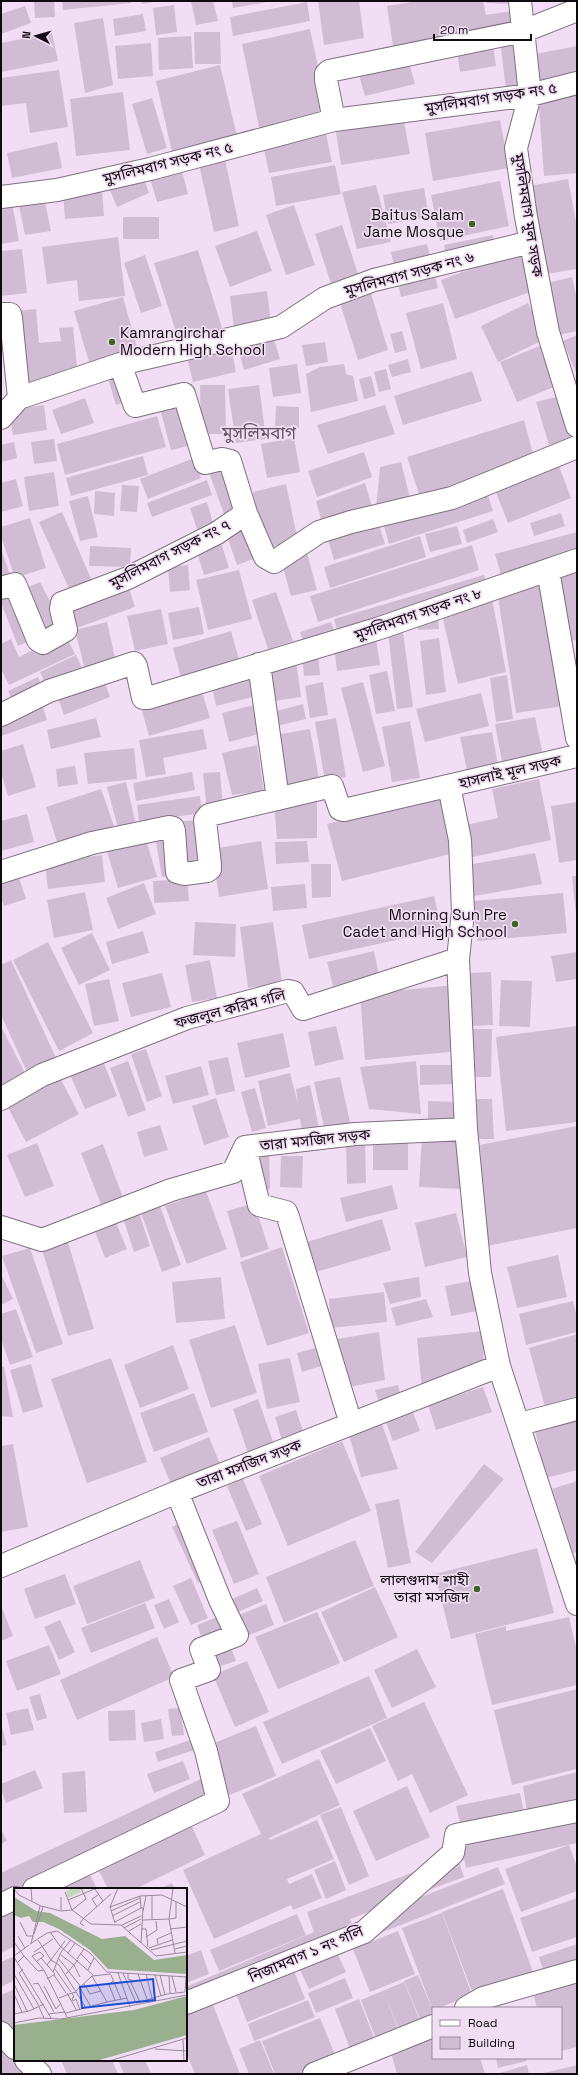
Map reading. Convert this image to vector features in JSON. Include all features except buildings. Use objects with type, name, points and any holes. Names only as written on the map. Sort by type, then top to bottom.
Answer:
[{"type":"street","name":"মুসলিমবাগ মূল সড়ক","points":[[520,1],[530,95],[516,148],[531,242],[548,332],[577,426]]},
{"type":"street","points":[[334,120],[326,80],[326,74],[329,71],[524,31],[577,10]]},
{"type":"street","name":"মুসলিমবাগ সড়ক নং ৫","points":[[1,197],[58,190],[150,169],[334,120],[530,95],[577,83]]},
{"type":"street","name":"মুসলিমবাগ সড়ক নং ৬","points":[[1,418],[19,398],[120,364],[280,327],[325,298],[374,280],[531,242]]},
{"type":"street","points":[[1,314],[10,314],[11,318],[19,398]]},
{"type":"street","points":[[120,364],[135,406],[184,394],[205,463],[222,459],[230,461],[246,513]]},
{"type":"street","name":"মুসলিমবাগ সড়ক নং ৭","points":[[1,588],[15,584],[38,640],[43,643],[66,630],[60,609],[62,603],[128,578],[217,533],[246,513],[265,557],[274,562],[319,532],[358,520],[452,498],[577,447]]},
{"type":"street","name":"মুসলিমবাগ সড়ক নং ৮","points":[[1,715],[49,691],[134,663],[136,666],[142,698],[148,698],[377,629],[577,560]]},
{"type":"street","name":"হাসলাই মূল সড়ক","points":[[548,570],[577,738]]},
{"type":"street","points":[[259,664],[278,799]]},
{"type":"street","name":"হাসলাই মূল সড়ক","points":[[458,959],[463,912],[460,840],[449,786],[577,756]]},
{"type":"street","points":[[1,872],[92,843],[168,827],[173,828],[174,831],[177,872],[179,874],[207,871],[210,869],[205,820],[206,817],[332,786],[340,809],[344,810],[449,786]]},
{"type":"street","points":[[458,959],[466,1129],[480,1273],[499,1366],[520,1424],[577,1604]]},
{"type":"street","name":"ফজলুল করিম গলি","points":[[1,1099],[42,1075],[187,1018],[288,992],[293,992],[303,1008],[458,959]]},
{"type":"street","name":"তারা মসজিদ সড়ক","points":[[1,1227],[42,1240],[171,1190],[233,1172],[245,1147],[355,1134],[466,1129]]},
{"type":"street","points":[[245,1147],[259,1205],[286,1212],[288,1217],[351,1424]]},
{"type":"street","name":"তারা মসজিদ সড়ক","points":[[1,1566],[177,1492],[499,1366]]},
{"type":"street","points":[[520,1424],[577,1409]]},
{"type":"street","points":[[36,1888],[218,1801],[206,1751],[181,1680],[209,1670],[201,1649],[237,1634],[220,1600],[177,1492]]},
{"type":"street","name":"নিজামবাগ ১ নং গলি","points":[[187,2002],[364,1932],[453,1854],[456,1835],[577,1811]]},
{"type":"street","points":[[1,1905],[14,1898]]},
{"type":"street","points":[[468,2007],[484,1998],[577,1971]]},
{"type":"street","points":[[314,2074],[432,2026]]},
{"type":"street","points":[[1,2033],[14,2046]]},
{"type":"place","name":"Baitus Salam Jame Mosque","points":[[472,224]]},
{"type":"place","name":"Kamrangirchar Modern High School","points":[[112,342]]},
{"type":"place","name":"Morning Sun Pre Cadet and High School","points":[[515,924]]},
{"type":"place","name":"লালগুদাম শাহী তারা মসজিদ","points":[[477,1589]]},
{"type":"district","name":"মুসলিমবাগ","points":[[259,433]]}]
